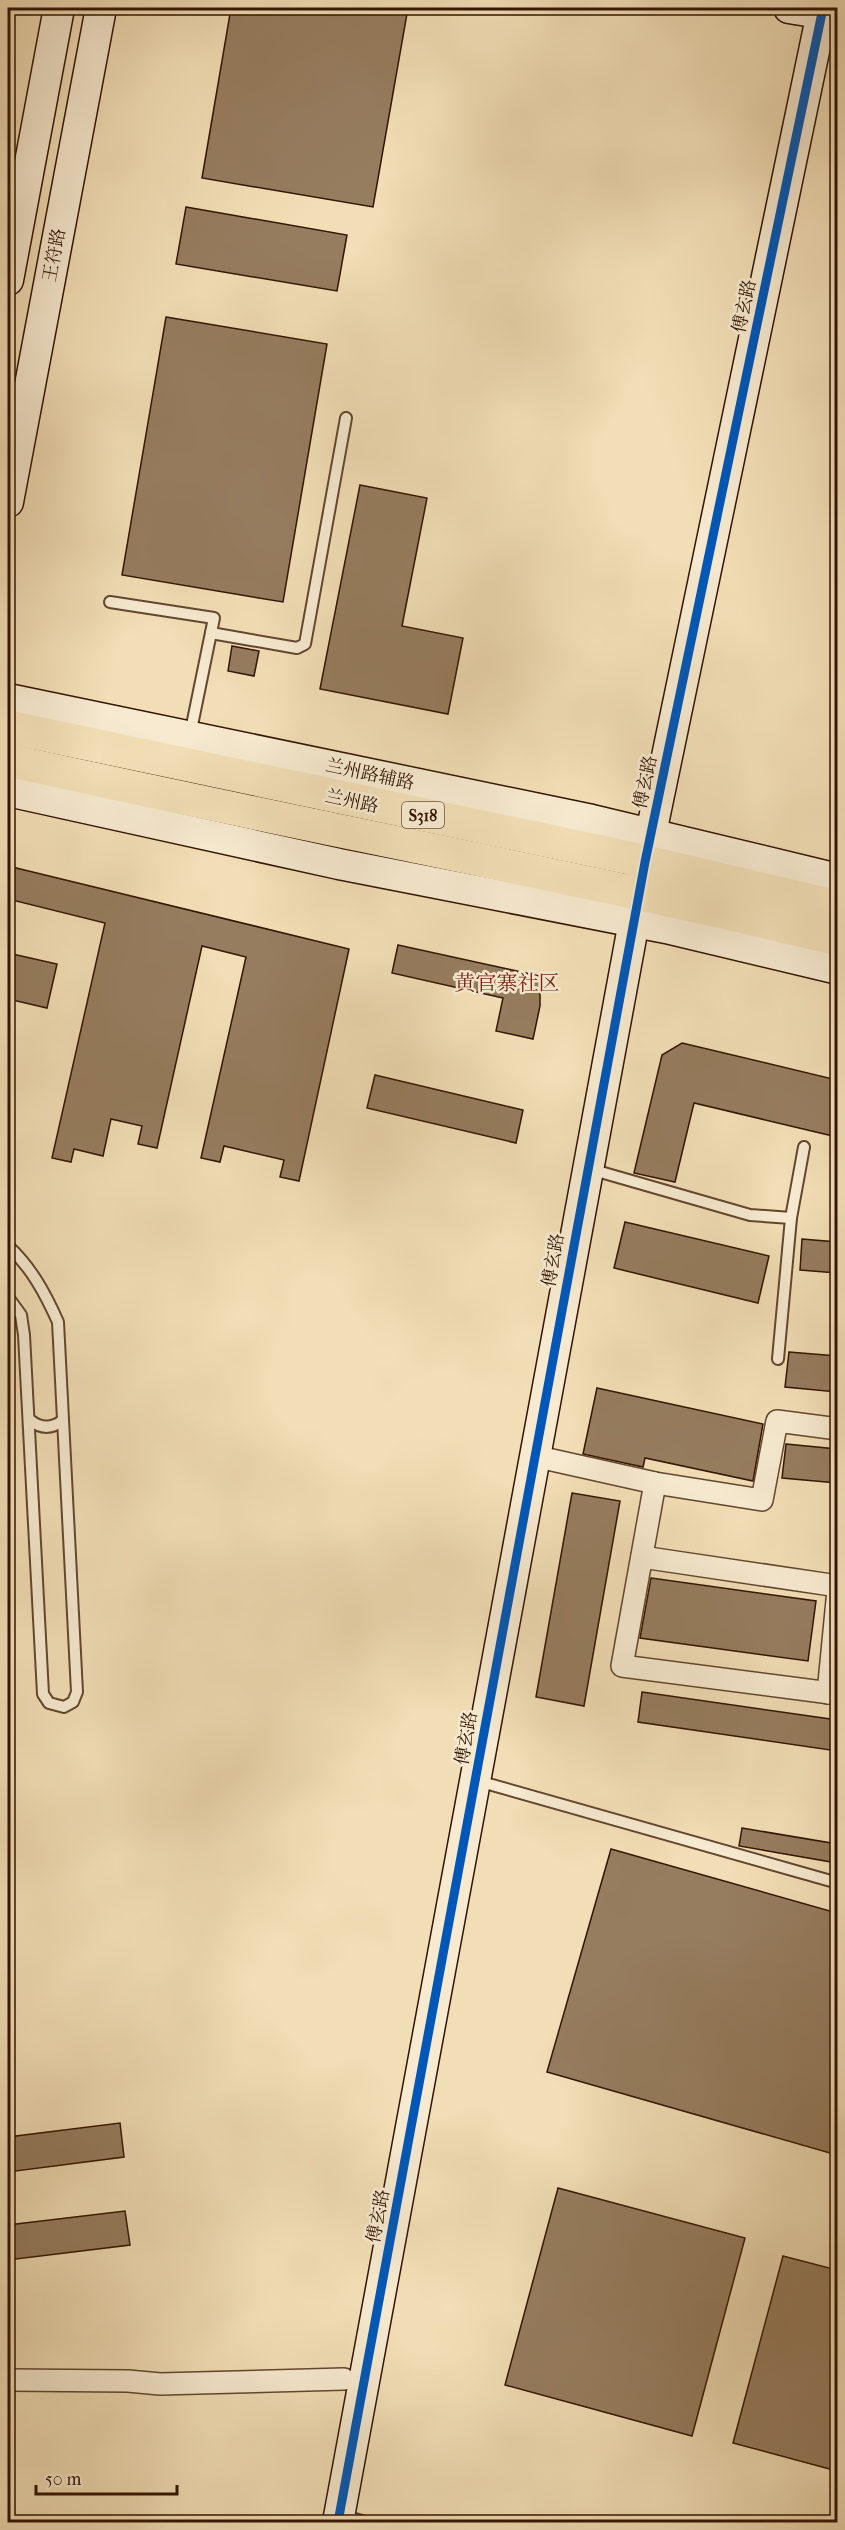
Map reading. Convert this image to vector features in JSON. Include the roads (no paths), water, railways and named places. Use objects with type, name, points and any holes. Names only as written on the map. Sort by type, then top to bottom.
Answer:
[{"type":"main road","name":"兰州路","points":[[8,727],[188,751],[632,875],[837,939]]},
{"type":"main road","name":"兰州路","points":[[8,760],[367,837],[837,907]]},
{"type":"street","points":[[8,280],[59,8]]},
{"type":"street","name":"王符路","points":[[8,502],[101,8]]},
{"type":"street","name":"傅玄路","points":[[340,2521],[344,2379],[632,875],[813,10]]},
{"type":"street","points":[[8,699],[188,751]]},
{"type":"street","points":[[8,791],[339,864],[632,875],[837,879]]},
{"type":"street","points":[[632,875],[837,969]]},
{"type":"street","name":"傅玄路","points":[[340,2521],[587,1168],[632,875]]},
{"type":"street","points":[[534,1456],[655,1483],[762,1500],[777,1421],[837,1429]]},
{"type":"street","points":[[642,1557],[837,1588],[833,1693],[622,1666],[655,1483]]},
{"type":"street","points":[[8,2380],[129,2381],[160,2384],[344,2379]]},
{"type":"lane","points":[[211,633],[297,648],[305,644],[346,418]]},
{"type":"lane","points":[[110,602],[214,618],[188,751]]},
{"type":"lane","points":[[778,1359],[791,1218],[804,1147]]},
{"type":"lane","points":[[587,1168],[750,1215],[791,1218]]},
{"type":"lane","points":[[8,1246],[22,1259],[45,1293],[58,1322],[77,1692],[73,1702],[58,1707],[49,1703],[43,1694],[30,1420],[21,1315],[8,1297]]},
{"type":"lane","points":[[30,1420],[36,1425],[50,1427],[63,1420]]},
{"type":"lane","points":[[475,1780],[837,1883]]},
{"type":"district","name":"黄官寨社区","points":[[507,983]]}]
